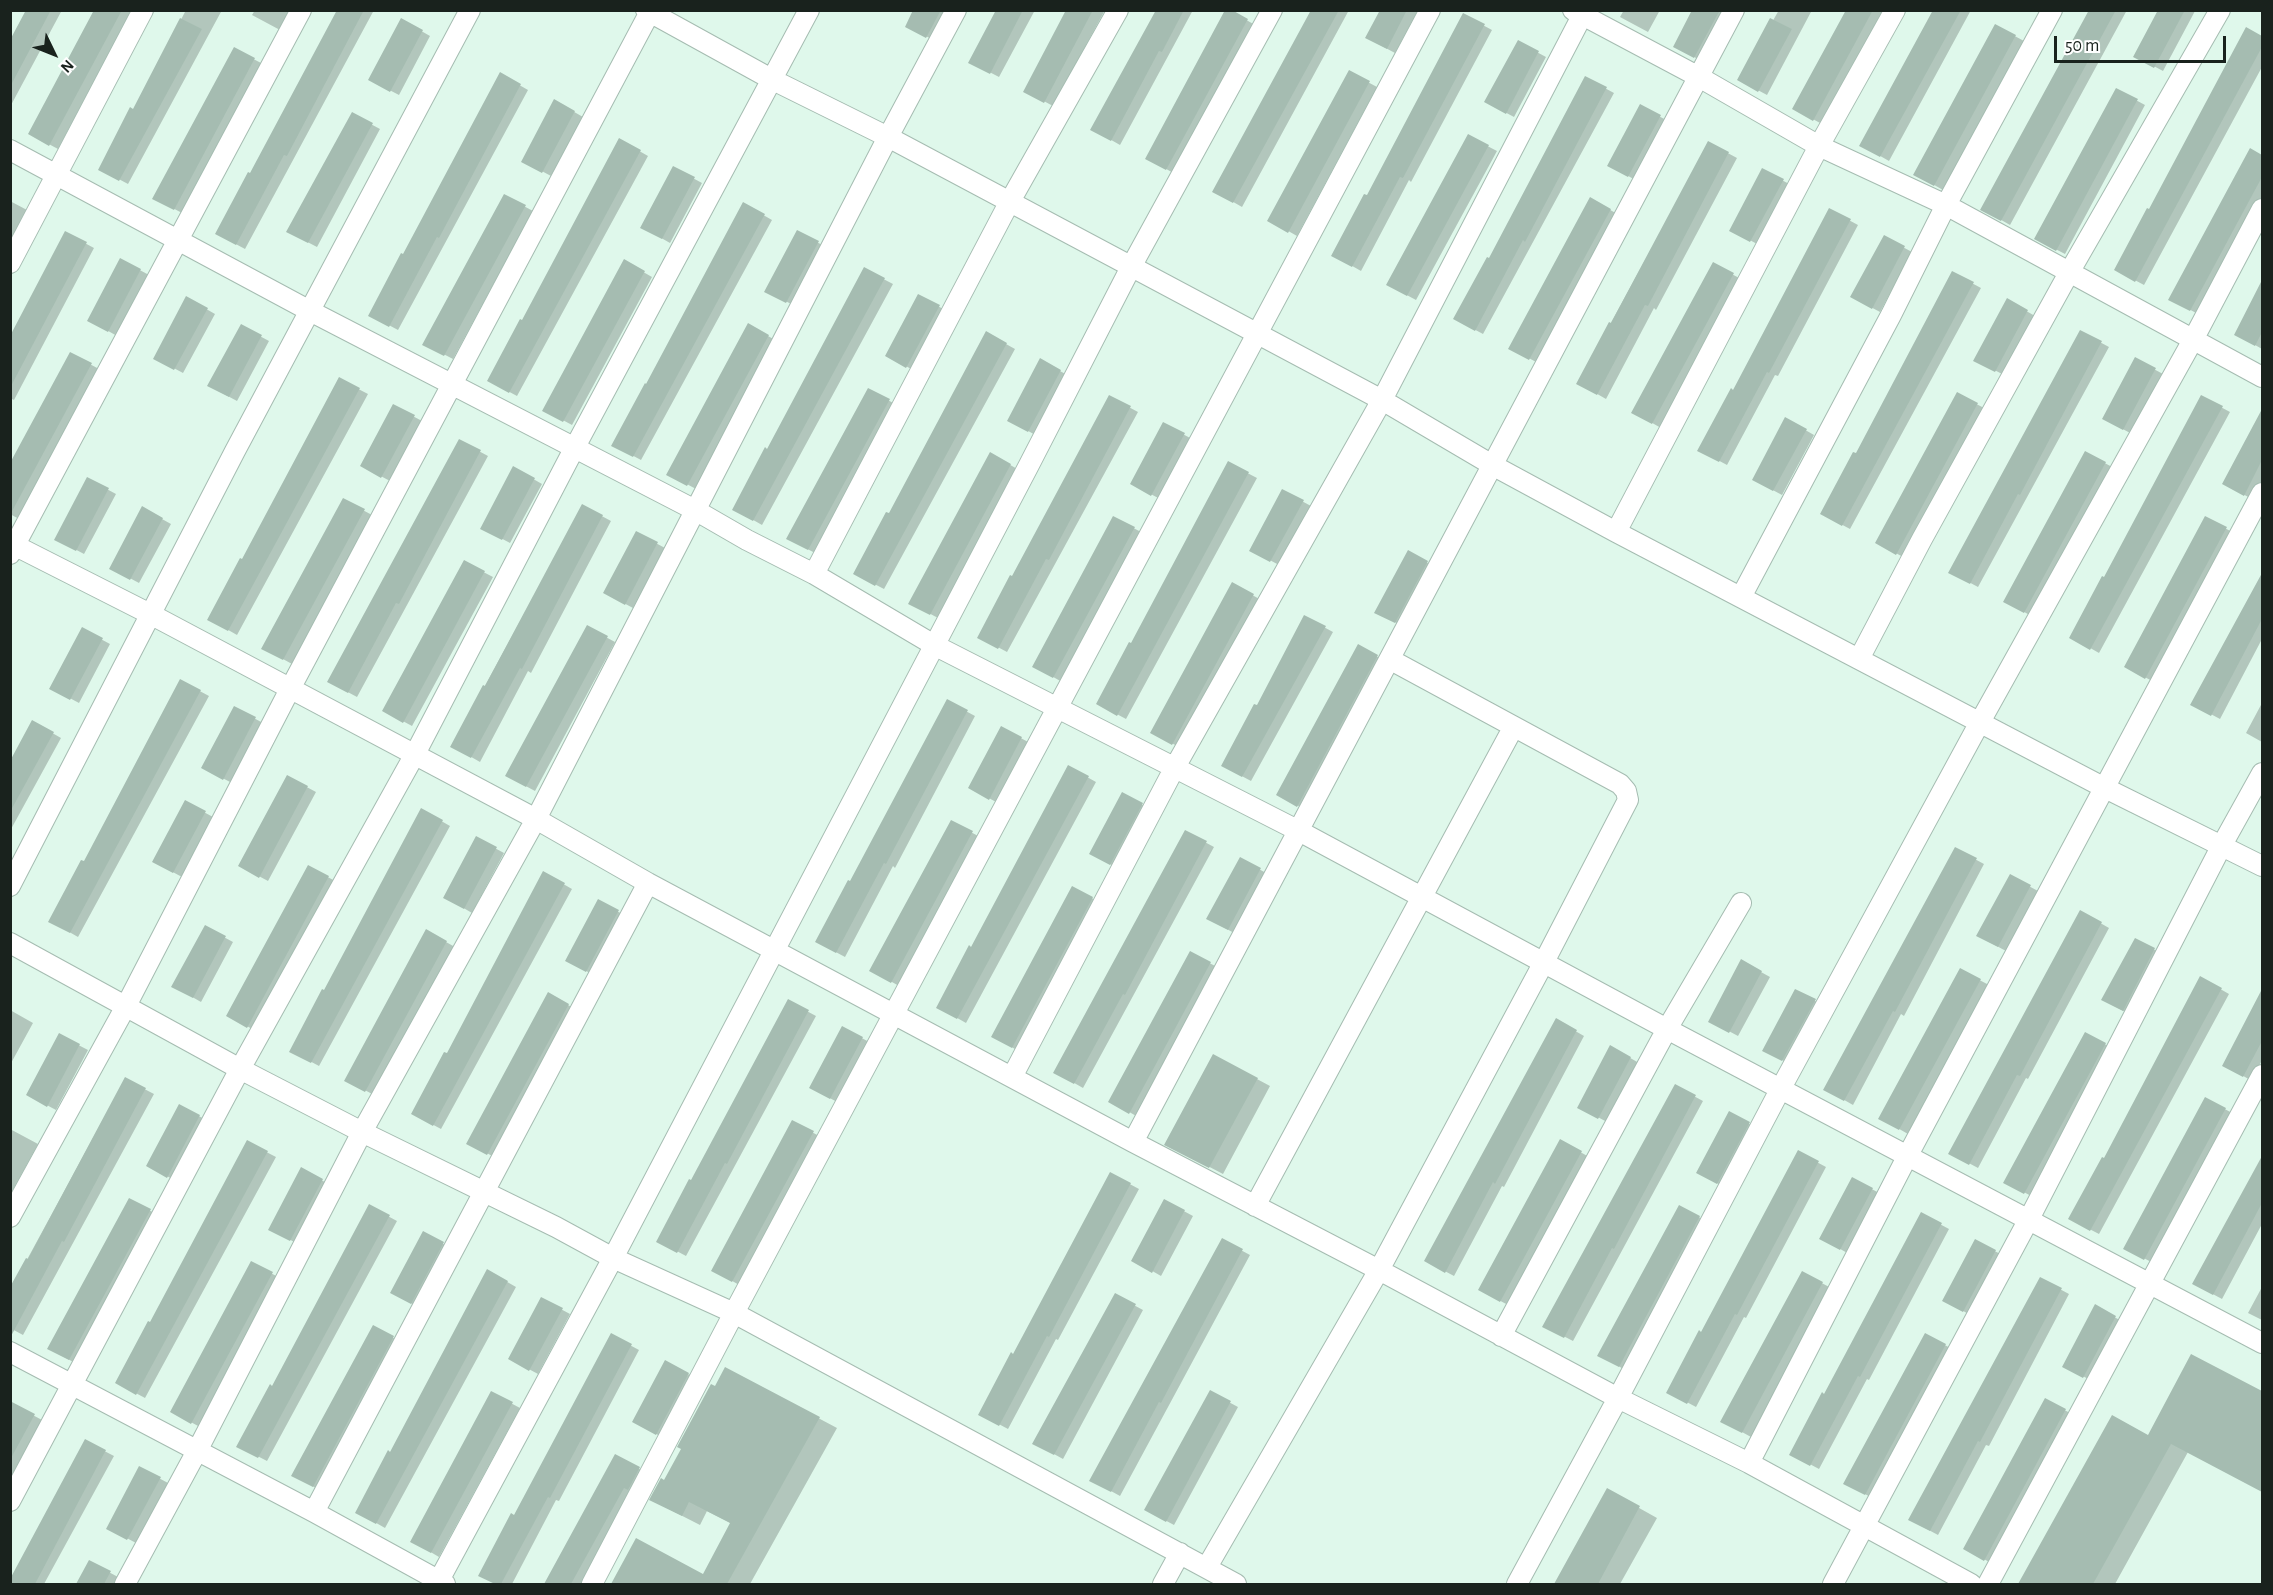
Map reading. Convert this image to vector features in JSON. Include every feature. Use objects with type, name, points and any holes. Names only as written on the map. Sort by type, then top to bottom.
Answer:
[{"type":"street","points":[[10,263],[143,10]]},
{"type":"street","points":[[302,10],[180,240],[12,547],[152,615],[415,754],[774,951],[839,983],[1133,1142],[1618,1398],[1749,1463],[1971,1584]]},
{"type":"street","points":[[10,886],[235,451],[470,10]]},
{"type":"street","points":[[10,1501],[240,1069],[415,754],[575,447],[809,10]]},
{"type":"street","points":[[125,1584],[197,1451],[362,1132],[536,819],[888,137],[956,10]]},
{"type":"street","points":[[814,574],[1009,203],[1118,10]]},
{"type":"street","points":[[10,1352],[314,1512],[440,1583],[613,1258],[1131,267],[1272,10]]},
{"type":"street","points":[[592,1584],[734,1313],[1430,10]]},
{"type":"street","points":[[1133,1142],[1494,466],[1734,10]]},
{"type":"street","points":[[1616,532],[1819,146],[1895,10]]},
{"type":"street","points":[[1741,597],[1891,315],[1946,205],[2052,10]]},
{"type":"street","points":[[1859,658],[2070,271],[2220,10]]},
{"type":"street","points":[[10,1217],[126,1006],[290,689],[649,11],[773,80],[888,137],[1382,400],[1494,466],[1616,532],[2103,788],[2262,866]]},
{"type":"street","points":[[1012,1077],[1175,767],[1382,400],[1580,12],[1819,146],[1946,205],[2262,377]]},
{"type":"street","points":[[10,150],[310,311],[695,510],[814,574],[934,645],[1424,896],[1667,1029],[2262,1343]]},
{"type":"street","points":[[1518,1584],[1781,1088],[1980,722],[2194,338],[2262,209]]},
{"type":"street","points":[[1749,1463],[1908,1155],[2262,493]]},
{"type":"street","points":[[1207,1567],[1379,1270],[1628,800],[1626,791],[1620,784],[1391,660]]},
{"type":"street","points":[[1255,1206],[1513,728]]},
{"type":"street","points":[[1833,1584],[2029,1219],[2222,845],[2262,773]]},
{"type":"street","points":[[314,1512],[648,883]]},
{"type":"street","points":[[1501,1336],[1667,1029],[1741,903]]},
{"type":"street","points":[[10,943],[240,1069],[362,1132],[556,1227],[613,1258],[734,1313],[1236,1584]]},
{"type":"street","points":[[1988,1584],[2262,1075]]},
{"type":"street","points":[[1163,1584],[1180,1554]]},
{"type":"building","points":[[26,10],[51,10],[10,87],[10,40]]},
{"type":"building","points":[[94,10],[122,10],[49,146],[28,134]]},
{"type":"building","points":[[337,10],[364,10],[287,156],[284,155],[236,245],[215,234]]},
{"type":"building","points":[[913,10],[941,10],[926,38],[905,27]]},
{"type":"building","points":[[996,10],[1023,10],[990,74],[968,63]]},
{"type":"building","points":[[1066,10],[1093,10],[1044,103],[1023,92]]},
{"type":"building","points":[[1156,10],[1184,10],[1162,52],[1159,51],[1111,141],[1090,130]]},
{"type":"building","points":[[1225,10],[1232,10],[1248,19],[1166,170],[1145,159]]},
{"type":"building","points":[[1311,10],[1339,10],[1233,203],[1212,192]]},
{"type":"building","points":[[1380,10],[1407,10],[1387,49],[1365,38]]},
{"type":"building","points":[[1692,10],[1720,10],[1694,58],[1673,47]]},
{"type":"building","points":[[1846,10],[1873,10],[1813,121],[1792,109]]},
{"type":"building","points":[[1933,10],[1961,10],[1880,157],[1859,146]]},
{"type":"building","points":[[2089,10],[2116,10],[2001,221],[1980,210]]},
{"type":"building","points":[[2158,10],[2185,10],[2154,68],[2133,57]]},
{"type":"building","points":[[1463,13],[1485,24],[1403,178],[1400,177],[1352,267],[1331,256],[1364,194],[1367,195]]},
{"type":"building","points":[[180,18],[202,29],[119,181],[98,170],[130,107],[133,109]]},
{"type":"building","points":[[401,18],[423,30],[390,92],[368,80]]},
{"type":"building","points":[[1770,18],[1792,29],[1758,92],[1737,80]]},
{"type":"building","points":[[1995,24],[2016,35],[1934,186],[1913,175]]},
{"type":"building","points":[[2246,27],[2262,36],[2262,47],[2135,282],[2114,270]]},
{"type":"building","points":[[1518,40],[1539,51],[1506,114],[1484,102]]},
{"type":"building","points":[[234,47],[255,58],[174,210],[152,199]]},
{"type":"building","points":[[1349,70],[1370,81],[1288,233],[1267,221]]},
{"type":"building","points":[[500,72],[521,84],[389,327],[368,316]]},
{"type":"building","points":[[1585,76],[1607,87],[1475,331],[1453,319],[1487,257],[1489,258]]},
{"type":"building","points":[[2116,88],[2138,99],[2056,251],[2034,239]]},
{"type":"building","points":[[554,99],[575,111],[542,173],[521,162]]},
{"type":"building","points":[[1640,104],[1661,115],[1628,177],[1607,166]]},
{"type":"building","points":[[352,112],[373,123],[308,243],[286,232]]},
{"type":"building","points":[[1468,134],[1489,145],[1407,296],[1386,285]]},
{"type":"building","points":[[619,138],[641,150],[509,393],[487,381]]},
{"type":"building","points":[[1708,141],[1729,152],[1648,306],[1645,305],[1597,395],[1576,384]]},
{"type":"building","points":[[2250,148],[2262,155],[2262,177],[2190,311],[2168,300]]},
{"type":"building","points":[[673,166],[695,177],[662,239],[640,228]]},
{"type":"building","points":[[1762,168],[1784,179],[1750,242],[1729,231]]},
{"type":"building","points":[[504,194],[526,205],[444,356],[422,345]]},
{"type":"building","points":[[1590,197],[1611,209],[1529,360],[1508,349]]},
{"type":"building","points":[[743,202],[765,214],[633,457],[611,446]]},
{"type":"building","points":[[1829,208],[1851,219],[1719,462],[1697,451],[1731,388],[1733,390]]},
{"type":"building","points":[[797,230],[819,241],[786,303],[764,292]]},
{"type":"building","points":[[65,231],[87,242],[10,388],[10,336]]},
{"type":"building","points":[[1884,235],[1905,246],[1872,309],[1850,297]]},
{"type":"building","points":[[120,258],[141,269],[108,332],[87,321]]},
{"type":"building","points":[[624,259],[645,271],[563,422],[542,411]]},
{"type":"building","points":[[1713,262],[1734,273],[1652,424],[1631,413]]},
{"type":"building","points":[[864,267],[885,278],[753,521],[732,510]]},
{"type":"building","points":[[1952,271],[1974,282],[1842,526],[1820,514],[1853,452],[1856,453]]},
{"type":"building","points":[[2262,280],[2262,332],[2255,346],[2234,335]]},
{"type":"building","points":[[918,294],[940,305],[906,368],[885,356]]},
{"type":"building","points":[[186,296],[208,308],[174,370],[153,359]]},
{"type":"building","points":[[2007,298],[2028,310],[1995,372],[1973,361]]},
{"type":"building","points":[[748,323],[769,335],[687,486],[666,475]]},
{"type":"building","points":[[241,324],[262,335],[229,397],[207,386]]},
{"type":"building","points":[[2080,330],[2102,341],[1970,584],[1948,573]]},
{"type":"building","points":[[986,331],[1007,343],[875,586],[853,574],[886,512],[889,513]]},
{"type":"building","points":[[70,352],[92,363],[10,515],[10,463]]},
{"type":"building","points":[[2135,357],[2156,368],[2123,430],[2102,419]]},
{"type":"building","points":[[1040,358],[1061,370],[1028,432],[1007,421]]},
{"type":"building","points":[[339,377],[360,388],[228,631],[207,620]]},
{"type":"building","points":[[868,388],[890,399],[808,550],[786,539]]},
{"type":"building","points":[[1957,392],[1978,403],[1896,555],[1875,543]]},
{"type":"building","points":[[1109,395],[1131,406],[1049,560],[1046,559],[998,649],[977,638]]},
{"type":"building","points":[[2201,395],[2223,406],[2090,650],[2069,638]]},
{"type":"building","points":[[393,404],[415,415],[381,478],[360,466]]},
{"type":"building","points":[[2262,409],[2262,460],[2244,496],[2222,484]]},
{"type":"building","points":[[1785,417],[1807,429],[1773,491],[1752,480]]},
{"type":"building","points":[[1163,422],[1185,433],[1151,496],[1130,484]]},
{"type":"building","points":[[459,439],[481,450],[399,604],[396,603],[348,693],[327,682]]},
{"type":"building","points":[[2085,451],[2106,462],[2024,613],[2003,602]]},
{"type":"building","points":[[990,452],[1011,464],[930,615],[908,604]]},
{"type":"building","points":[[1228,461],[1249,472],[1117,716],[1096,704]]},
{"type":"building","points":[[513,466],[535,478],[502,540],[480,529]]},
{"type":"building","points":[[87,477],[109,488],[76,551],[54,540]]},
{"type":"building","points":[[1282,489],[1304,500],[1270,562],[1249,551]]},
{"type":"building","points":[[343,498],[365,509],[283,660],[261,649]]},
{"type":"building","points":[[582,504],[603,515],[522,669],[520,668],[471,758],[450,747]]},
{"type":"building","points":[[142,506],[163,518],[130,580],[109,569]]},
{"type":"building","points":[[1113,516],[1135,527],[1053,678],[1032,667]]},
{"type":"building","points":[[2205,516],[2227,527],[2145,679],[2124,667]]},
{"type":"building","points":[[636,531],[658,542],[625,605],[603,593]]},
{"type":"building","points":[[1408,550],[1428,561],[1395,623],[1374,613]]},
{"type":"building","points":[[464,560],[485,571],[403,723],[382,711]]},
{"type":"building","points":[[2262,573],[2262,619],[2211,716],[2190,705]]},
{"type":"building","points":[[1232,582],[1254,594],[1172,745],[1150,733]]},
{"type":"building","points":[[1304,615],[1326,626],[1242,777],[1221,766],[1254,704],[1257,705]]},
{"type":"building","points":[[587,625],[608,636],[526,787],[505,776]]},
{"type":"building","points":[[82,627],[103,638],[70,700],[49,689]]},
{"type":"building","points":[[1358,644],[1378,655],[1297,807],[1276,795]]},
{"type":"building","points":[[180,679],[201,690],[70,933],[48,922],[81,860],[84,861]]},
{"type":"building","points":[[947,699],[968,710],[836,953],[815,942]]},
{"type":"building","points":[[234,706],[256,717],[223,780],[201,768]]},
{"type":"building","points":[[32,720],[54,732],[10,812],[10,761]]},
{"type":"building","points":[[1001,726],[1022,737],[989,800],[968,788]]},
{"type":"building","points":[[1068,765],[1089,776],[957,1019],[936,1008]]},
{"type":"building","points":[[287,775],[308,786],[259,878],[238,866]]},
{"type":"building","points":[[1122,792],[1143,803],[1110,865],[1089,854]]},
{"type":"building","points":[[185,800],[206,811],[173,873],[152,862]]},
{"type":"building","points":[[421,808],[443,820],[311,1063],[289,1052]]},
{"type":"building","points":[[951,820],[973,831],[891,983],[869,971]]},
{"type":"building","points":[[1185,830],[1207,841],[1125,995],[1123,994],[1074,1084],[1053,1073]]},
{"type":"building","points":[[476,836],[497,847],[464,909],[443,898]]},
{"type":"building","points":[[1955,847],[1977,858],[1895,1012],[1893,1011],[1844,1101],[1823,1090]]},
{"type":"building","points":[[1240,857],[1261,868],[1228,930],[1206,919]]},
{"type":"building","points":[[308,865],[329,876],[247,1028],[226,1016]]},
{"type":"building","points":[[543,871],[565,883],[433,1126],[411,1114],[444,1052],[447,1053]]},
{"type":"building","points":[[2010,874],[2031,885],[1998,947],[1976,936]]},
{"type":"building","points":[[1072,886],[1093,897],[1012,1048],[991,1037]]},
{"type":"building","points":[[598,899],[619,910],[586,972],[565,961]]},
{"type":"building","points":[[2080,910],[2102,922],[2020,1076],[2017,1075],[1969,1165],[1948,1154]]},
{"type":"building","points":[[205,925],[226,936],[193,998],[171,987]]},
{"type":"building","points":[[426,929],[447,941],[365,1092],[344,1081]]},
{"type":"building","points":[[2135,938],[2155,948],[2123,1011],[2101,1000]]},
{"type":"building","points":[[1190,951],[1211,962],[1129,1114],[1108,1102]]},
{"type":"building","points":[[1741,959],[1762,971],[1729,1033],[1708,1022]]},
{"type":"building","points":[[1960,968],[1981,979],[1899,1130],[1878,1119]]},
{"type":"building","points":[[2200,976],[2222,988],[2090,1231],[2068,1219],[2102,1157],[2104,1158]]},
{"type":"building","points":[[1795,989],[1816,999],[1782,1061],[1762,1051]]},
{"type":"building","points":[[2262,989],[2262,1041],[2243,1077],[2222,1066]]},
{"type":"building","points":[[548,992],[569,1004],[487,1155],[466,1144]]},
{"type":"building","points":[[788,999],[809,1010],[677,1253],[656,1242]]},
{"type":"building","points":[[1556,1018],[1577,1030],[1445,1273],[1424,1261]]},
{"type":"building","points":[[842,1026],[863,1037],[830,1099],[809,1088]]},
{"type":"building","points":[[2085,1032],[2106,1043],[2024,1194],[2003,1183]]},
{"type":"building","points":[[59,1033],[80,1044],[47,1107],[26,1095]]},
{"type":"building","points":[[1610,1045],[1631,1057],[1598,1119],[1577,1108]]},
{"type":"building","points":[[1213,1054],[1258,1078],[1209,1168],[1164,1145]]},
{"type":"building","points":[[125,1077],[146,1088],[10,1338],[10,1287],[26,1258],[28,1259]]},
{"type":"building","points":[[1675,1084],[1696,1095],[1564,1338],[1542,1327]]},
{"type":"building","points":[[2205,1097],[2226,1108],[2144,1260],[2123,1249]]},
{"type":"building","points":[[179,1104],[200,1115],[167,1178],[146,1166]]},
{"type":"building","points":[[1729,1111],[1750,1122],[1717,1184],[1696,1173]]},
{"type":"building","points":[[792,1120],[814,1131],[732,1282],[711,1271]]},
{"type":"building","points":[[1560,1139],[1582,1151],[1500,1302],[1478,1290]]},
{"type":"building","points":[[247,1140],[268,1151],[136,1395],[115,1383]]},
{"type":"building","points":[[1798,1150],[1819,1161],[1687,1404],[1666,1393]]},
{"type":"building","points":[[2262,1156],[2262,1203],[2213,1295],[2192,1284]]},
{"type":"building","points":[[301,1167],[323,1179],[290,1241],[268,1230]]},
{"type":"building","points":[[1110,1172],[1131,1183],[999,1426],[978,1415]]},
{"type":"building","points":[[1852,1177],[1873,1188],[1840,1250],[1819,1239]]},
{"type":"building","points":[[129,1198],[151,1209],[69,1360],[47,1349]]},
{"type":"building","points":[[1164,1199],[1185,1210],[1152,1273],[1131,1261]]},
{"type":"building","points":[[369,1204],[390,1215],[258,1458],[236,1447],[270,1384],[272,1386]]},
{"type":"building","points":[[1679,1205],[1700,1216],[1619,1367],[1597,1356]]},
{"type":"building","points":[[1921,1212],[1942,1223],[1810,1466],[1789,1455]]},
{"type":"building","points":[[423,1231],[444,1242],[411,1304],[390,1293]]},
{"type":"building","points":[[1222,1238],[1243,1249],[1111,1492],[1089,1481]]},
{"type":"building","points":[[1975,1239],[1996,1250],[1963,1312],[1942,1301]]},
{"type":"building","points":[[251,1261],[273,1272],[191,1424],[170,1412]]},
{"type":"building","points":[[487,1269],[508,1281],[376,1524],[355,1513]]},
{"type":"building","points":[[1802,1271],[1823,1282],[1742,1433],[1720,1422]]},
{"type":"building","points":[[2040,1277],[2062,1288],[1930,1531],[1908,1520]]},
{"type":"building","points":[[1115,1293],[1136,1304],[1054,1455],[1032,1444]]},
{"type":"building","points":[[541,1297],[563,1308],[529,1371],[508,1359]]},
{"type":"building","points":[[2095,1304],[2116,1316],[2083,1378],[2062,1367]]},
{"type":"building","points":[[373,1325],[394,1336],[313,1487],[291,1476]]},
{"type":"building","points":[[611,1333],[632,1344],[550,1498],[548,1497],[501,1584],[495,1584],[478,1576],[511,1513],[514,1515]]},
{"type":"building","points":[[1925,1333],[1946,1344],[1865,1495],[1843,1484]]},
{"type":"building","points":[[2191,1354],[2262,1391],[2262,1492],[2171,1444],[2093,1584],[2018,1584],[2112,1415],[2148,1435]]},
{"type":"building","points":[[665,1360],[689,1373],[656,1435],[632,1422]]},
{"type":"building","points":[[725,1367],[820,1417],[727,1584],[611,1584],[636,1538],[703,1574],[730,1523],[689,1502],[682,1516],[649,1500],[661,1478],[664,1480],[681,1449],[677,1447],[711,1384],[715,1386]]},
{"type":"building","points":[[1210,1390],[1231,1401],[1166,1522],[1144,1510]]},
{"type":"building","points":[[491,1391],[513,1402],[431,1553],[410,1542]]},
{"type":"building","points":[[2045,1398],[2066,1409],[1984,1561],[1963,1549]]},
{"type":"building","points":[[10,1401],[35,1414],[10,1460]]},
{"type":"building","points":[[85,1439],[106,1450],[35,1584],[10,1584],[10,1579]]},
{"type":"building","points":[[615,1454],[640,1467],[628,1490],[624,1488],[571,1584],[544,1584]]},
{"type":"building","points":[[139,1466],[161,1477],[127,1540],[106,1529]]},
{"type":"building","points":[[1607,1488],[1640,1506],[1598,1584],[1554,1584]]},
{"type":"building","points":[[89,1560],[111,1571],[104,1584],[76,1584]]}]
